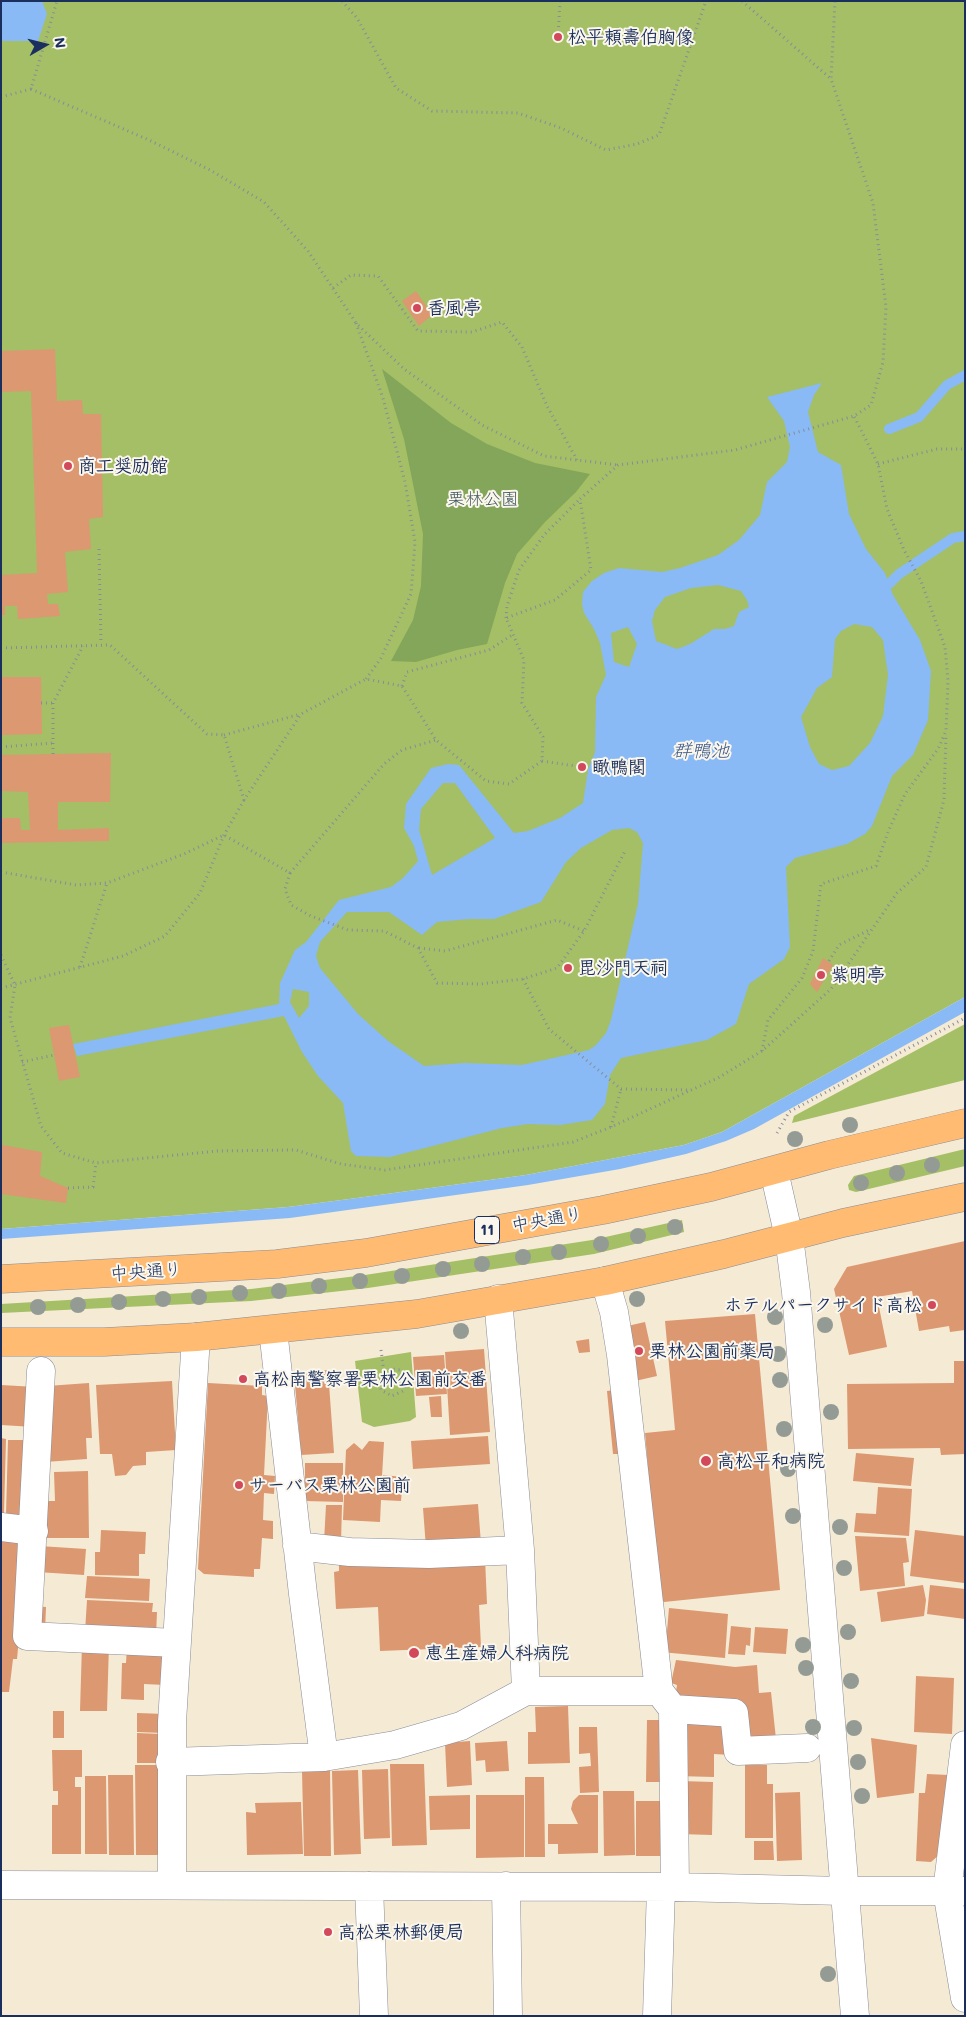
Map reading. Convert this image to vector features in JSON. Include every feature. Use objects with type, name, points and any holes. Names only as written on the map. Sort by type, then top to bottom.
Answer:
[{"type":"highway","name":"中央通り","points":[[1,1279],[278,1264],[366,1253],[603,1210],[711,1187],[965,1123]]},
{"type":"highway","points":[[1,1342],[104,1342],[196,1337],[417,1314],[605,1281],[965,1197]]},
{"type":"street","points":[[774,1171],[789,1237],[801,1344],[855,2016]]},
{"type":"street","points":[[605,1281],[614,1312],[621,1355],[666,1700],[668,1887],[657,2016]]},
{"type":"street","points":[[498,1299],[520,1550],[526,1691]]},
{"type":"street","points":[[273,1330],[297,1546],[324,1756]]},
{"type":"street","points":[[172,1884],[170,1762],[196,1337]]},
{"type":"street","points":[[41,1371],[27,1636],[176,1643]]},
{"type":"street","points":[[1,1527],[34,1531]]},
{"type":"street","points":[[297,1546],[350,1552],[429,1554],[520,1550]]},
{"type":"street","points":[[170,1762],[324,1756],[395,1745],[462,1726],[526,1691],[666,1700],[734,1713],[738,1752],[807,1748]]},
{"type":"street","points":[[965,1745],[956,1891],[965,1998]]},
{"type":"street","points":[[1,1885],[172,1884],[668,1887],[844,1891],[956,1891]]},
{"type":"street","points":[[369,1886],[374,2016]]},
{"type":"street","points":[[506,1886],[508,2016]]},
{"type":"path","points":[[31,89],[58,1]]},
{"type":"path","points":[[342,1],[357,18],[396,88],[432,111],[518,113],[561,128],[606,150],[637,144],[659,135],[706,1]]},
{"type":"path","points":[[558,37],[560,1]]},
{"type":"path","points":[[742,1],[830,79]]},
{"type":"path","points":[[1,97],[31,89],[150,140],[210,170],[264,202],[308,250],[356,323],[404,369],[482,424],[544,456],[618,465],[735,450],[854,416],[871,404],[883,362],[886,307],[873,203],[830,79],[835,1]]},
{"type":"path","points":[[333,288],[351,275],[378,276],[418,331],[472,332],[502,322],[522,347],[547,406],[577,460]]},
{"type":"path","points":[[1,648],[110,645],[207,734],[224,735],[301,714],[366,679],[381,658],[410,594],[415,542],[405,482],[383,398],[356,323]]},
{"type":"path","points":[[1,955],[15,985],[10,1018],[41,1126],[62,1153],[96,1163],[216,1151],[296,1150],[341,1164],[386,1170],[573,1142],[611,1127],[718,1078],[762,1051],[831,990],[871,928],[897,893],[926,867],[944,800],[948,681],[945,648],[921,581],[904,550],[887,509],[878,464],[854,416]]},
{"type":"path","points":[[878,464],[937,449],[965,449]]},
{"type":"path","points":[[542,761],[543,737],[522,703],[524,660],[506,618],[507,606],[518,570],[544,535],[618,465]]},
{"type":"path","points":[[506,618],[555,600],[591,570],[580,499]]},
{"type":"path","points":[[99,549],[101,644]]},
{"type":"path","points":[[402,686],[407,672],[489,650],[512,635]]},
{"type":"path","points":[[52,754],[53,703],[82,646]]},
{"type":"path","points":[[366,679],[402,686],[436,740],[486,781],[510,784],[542,761],[582,768]]},
{"type":"path","points":[[41,703],[53,703]]},
{"type":"path","points":[[1,988],[123,956],[165,936],[200,893],[224,836],[244,800],[301,714]]},
{"type":"path","points":[[762,1051],[768,1020],[802,978],[813,951],[822,884],[876,866],[888,832],[906,794],[938,749],[946,731]]},
{"type":"path","points":[[224,735],[244,800]]},
{"type":"path","points":[[436,740],[402,750],[384,764],[290,872],[285,890],[291,905],[311,916],[348,930],[384,930],[418,948],[445,951],[557,920],[584,931]]},
{"type":"path","points":[[1,747],[53,743]]},
{"type":"path","points":[[224,836],[290,872]]},
{"type":"path","points":[[1,872],[76,885],[107,883],[184,854],[224,836]]},
{"type":"path","points":[[418,948],[437,983],[480,984],[523,979],[557,968],[584,931],[626,849]]},
{"type":"path","points":[[80,967],[107,883]]},
{"type":"path","points":[[829,961],[839,945],[871,928]]},
{"type":"path","points":[[523,979],[549,1029],[621,1089],[691,1090]]},
{"type":"path","points":[[776,1133],[789,1112],[965,1018]]},
{"type":"path","points":[[22,1062],[54,1055]]},
{"type":"path","points":[[611,1127],[621,1089]]},
{"type":"path","points":[[68,1188],[93,1187],[96,1163]]},
{"type":"path","points":[[382,1350],[384,1372],[379,1383],[381,1390],[392,1396],[404,1391],[406,1385],[405,1377],[400,1370],[392,1369],[384,1372]]},
{"type":"green space","name":"栗林公園","points":[[1,1],[965,1],[965,997],[722,1132],[684,1145],[526,1175],[288,1207],[1,1229]]},
{"type":"green space","points":[[382,369],[451,423],[487,444],[535,463],[590,474],[576,492],[545,522],[517,554],[505,583],[487,644],[457,650],[416,662],[391,661],[413,620],[421,586],[423,534],[404,439]]},
{"type":"green space","points":[[965,1024],[965,1080],[792,1123],[794,1116]]},
{"type":"green space","points":[[965,1149],[965,1166],[856,1192],[849,1190],[848,1185],[854,1176]]},
{"type":"green space","points":[[682,1220],[684,1232],[594,1254],[368,1288],[251,1301],[1,1313],[1,1304],[251,1289],[365,1275],[592,1240]]},
{"type":"green space","points":[[411,1352],[416,1417],[410,1421],[374,1427],[362,1422],[355,1361]]},
{"type":"water","points":[[1,1],[42,1],[47,14],[38,41],[1,41]]},
{"type":"water","name":"群鴨池","points":[[822,383],[814,395],[808,412],[818,452],[841,465],[849,514],[866,549],[885,573],[893,595],[920,640],[931,671],[928,720],[913,755],[892,776],[872,826],[865,834],[847,844],[795,858],[786,867],[790,947],[784,959],[749,984],[736,1024],[707,1040],[621,1058],[610,1075],[605,1104],[592,1120],[560,1125],[528,1124],[502,1128],[390,1157],[356,1156],[351,1151],[343,1103],[318,1076],[302,1052],[284,1016],[77,1056],[73,1044],[279,1004],[280,983],[295,950],[306,942],[339,900],[391,887],[403,878],[418,861],[414,846],[404,828],[406,804],[431,768],[448,764],[459,765],[514,833],[528,831],[560,818],[583,803],[588,770],[595,752],[596,697],[606,675],[600,643],[584,613],[582,604],[583,592],[592,581],[604,573],[619,568],[662,572],[680,568],[718,555],[739,540],[760,515],[767,482],[787,462],[790,447],[784,421],[767,397]],"holes":[[[718,585],[741,591],[749,607],[739,612],[734,626],[725,629],[714,629],[690,644],[677,649],[656,641],[652,621],[655,610],[665,597],[691,588]],[[854,624],[872,627],[883,640],[888,675],[883,716],[870,743],[849,766],[832,770],[819,764],[810,747],[801,717],[817,688],[832,677],[835,639],[841,631]],[[628,627],[637,644],[629,667],[614,662],[611,633]],[[443,783],[455,783],[495,838],[432,875],[419,830],[421,809]],[[629,828],[637,832],[643,843],[638,904],[611,1020],[606,1033],[589,1050],[522,1065],[465,1063],[424,1066],[388,1041],[358,1014],[320,968],[316,956],[320,942],[347,912],[389,912],[422,935],[437,922],[494,919],[541,902],[566,862],[581,848],[612,830]],[[293,989],[309,992],[309,1006],[299,1018],[290,1002]]]},
{"type":"water","points":[[965,997],[965,1012],[754,1129],[726,1141],[686,1154],[620,1169],[528,1185],[290,1218],[1,1239],[1,1229],[288,1207],[526,1175],[684,1145],[722,1132]]},
{"type":"building","name":"香風亭","points":[[416,291],[432,315],[419,326],[402,301]]},
{"type":"building","name":"商工奨励館","points":[[55,349],[57,401],[82,400],[83,414],[101,414],[103,517],[89,519],[91,549],[65,552],[68,592],[47,594],[48,604],[58,604],[60,616],[18,619],[17,606],[5,606],[5,615],[1,615],[1,575],[37,573],[31,391],[1,392],[1,351]]},
{"type":"building","points":[[1,677],[41,677],[42,734],[1,735]]},
{"type":"building","points":[[111,753],[110,802],[58,802],[58,830],[109,828],[109,841],[1,843],[1,818],[20,818],[21,830],[30,830],[28,792],[1,791],[1,755]]},
{"type":"building","name":"紫明亭","points":[[823,958],[833,965],[817,992],[810,984]]},
{"type":"building","points":[[69,1025],[80,1077],[59,1081],[49,1028]]},
{"type":"building","points":[[2,1145],[42,1152],[40,1176],[68,1188],[66,1203],[1,1194]]},
{"type":"building","points":[[965,1241],[965,1330],[950,1332],[949,1326],[919,1331],[912,1291],[877,1297],[887,1347],[849,1355],[834,1289],[847,1267]]},
{"type":"building","name":"高松平和病院","points":[[755,1314],[780,1590],[664,1602],[659,1597],[645,1433],[675,1430],[665,1321]]},
{"type":"building","points":[[645,1322],[657,1376],[635,1381],[623,1327]]},
{"type":"building","points":[[589,1339],[590,1352],[579,1353],[576,1341]]},
{"type":"building","points":[[484,1349],[490,1432],[450,1435],[445,1352]]},
{"type":"building","points":[[444,1355],[447,1394],[416,1396],[413,1357]]},
{"type":"building","points":[[954,1361],[965,1361],[965,1454],[941,1455],[940,1448],[848,1449],[847,1384],[954,1383]]},
{"type":"building","points":[[328,1370],[334,1453],[301,1455],[294,1373]]},
{"type":"building","points":[[172,1381],[176,1450],[146,1452],[146,1465],[133,1466],[126,1475],[115,1476],[112,1454],[100,1454],[96,1385]]},
{"type":"building","points":[[89,1383],[92,1438],[86,1438],[87,1459],[45,1462],[47,1386]]},
{"type":"building","name":"サーバス栗林公園前","points":[[208,1383],[262,1386],[262,1395],[268,1396],[264,1475],[275,1476],[274,1494],[264,1493],[263,1520],[273,1521],[273,1539],[262,1538],[260,1569],[254,1569],[254,1577],[204,1574],[198,1569]]},
{"type":"building","points":[[1,1385],[36,1387],[34,1427],[1,1425]]},
{"type":"building","points":[[615,1390],[622,1454],[613,1454],[607,1391]]},
{"type":"building","points":[[441,1396],[442,1417],[431,1417],[429,1397]]},
{"type":"building","points":[[488,1436],[490,1464],[413,1469],[411,1441]]},
{"type":"building","points":[[1,1438],[6,1439],[4,1513],[1,1513]]},
{"type":"building","points":[[8,1440],[32,1440],[30,1516],[6,1515]]},
{"type":"building","points":[[369,1441],[384,1442],[381,1494],[383,1475],[403,1477],[401,1501],[381,1500],[380,1522],[343,1520],[346,1450],[354,1443],[362,1450]]},
{"type":"building","points":[[856,1453],[914,1458],[911,1486],[853,1481]]},
{"type":"building","points":[[305,1463],[343,1463],[343,1502],[305,1501]]},
{"type":"building","points":[[88,1471],[89,1538],[42,1538],[41,1501],[55,1501],[54,1472]]},
{"type":"building","points":[[878,1487],[912,1489],[909,1536],[854,1532],[856,1513],[876,1514]]},
{"type":"building","points":[[478,1504],[481,1544],[426,1548],[423,1508]]},
{"type":"building","points":[[326,1505],[342,1505],[341,1543],[324,1542]]},
{"type":"building","points":[[101,1530],[146,1532],[145,1554],[139,1554],[139,1576],[95,1575],[95,1552],[100,1552]]},
{"type":"building","points":[[915,1530],[965,1536],[964,1583],[910,1576]]},
{"type":"building","points":[[855,1536],[906,1538],[909,1562],[903,1563],[905,1586],[860,1591]]},
{"type":"building","points":[[1,1537],[26,1539],[26,1565],[17,1659],[13,1659],[9,1692],[1,1692]]},
{"type":"building","points":[[39,1546],[86,1549],[84,1575],[37,1572]]},
{"type":"building","points":[[485,1558],[487,1604],[479,1605],[481,1647],[380,1651],[378,1607],[336,1609],[334,1572],[339,1571],[339,1564]]},
{"type":"building","points":[[87,1576],[150,1579],[149,1601],[85,1598]]},
{"type":"building","points":[[923,1585],[926,1600],[924,1616],[881,1622],[877,1592]]},
{"type":"building","points":[[930,1585],[965,1589],[965,1619],[927,1614]]},
{"type":"building","points":[[87,1600],[153,1603],[152,1612],[157,1612],[156,1636],[85,1632]]},
{"type":"building","points":[[34,1606],[46,1607],[45,1631]]},
{"type":"building","points":[[669,1608],[728,1614],[725,1658],[661,1652],[663,1630],[667,1631]]},
{"type":"building","points":[[731,1626],[751,1628],[750,1646],[746,1645],[745,1655],[728,1654]]},
{"type":"building","points":[[755,1627],[788,1629],[786,1654],[753,1652]]},
{"type":"building","points":[[82,1644],[109,1644],[107,1711],[80,1711]]},
{"type":"building","points":[[127,1646],[167,1647],[165,1685],[144,1684],[144,1700],[121,1699],[122,1663],[126,1663]]},
{"type":"building","points":[[676,1660],[735,1667],[757,1665],[759,1693],[771,1692],[776,1739],[743,1742],[739,1707],[675,1698],[677,1685],[671,1683]]},
{"type":"building","points":[[916,1676],[954,1678],[952,1734],[914,1732]]},
{"type":"building","points":[[568,1706],[570,1763],[528,1764],[528,1732],[536,1732],[535,1707]]},
{"type":"building","points":[[53,1711],[64,1711],[64,1738],[53,1738]]},
{"type":"building","points":[[137,1713],[165,1714],[164,1733],[137,1732]]},
{"type":"building","points":[[677,1716],[730,1717],[730,1755],[714,1754],[714,1777],[676,1776]]},
{"type":"building","points":[[647,1720],[668,1720],[669,1782],[646,1782]]},
{"type":"building","points":[[579,1727],[597,1727],[599,1792],[580,1793],[579,1767],[591,1766],[590,1753],[579,1754]]},
{"type":"building","points":[[137,1733],[161,1734],[161,1763],[137,1763]]},
{"type":"building","points":[[871,1738],[917,1745],[914,1793],[877,1798]]},
{"type":"building","points":[[470,1741],[472,1785],[447,1787],[445,1743]]},
{"type":"building","points":[[507,1741],[509,1771],[486,1772],[485,1760],[476,1761],[475,1743]]},
{"type":"building","points":[[52,1750],[82,1750],[82,1777],[75,1777],[75,1787],[81,1787],[81,1854],[52,1854],[52,1805],[58,1805],[58,1791],[53,1791]]},
{"type":"building","points":[[390,1764],[424,1764],[427,1845],[392,1846]]},
{"type":"building","points":[[135,1765],[162,1765],[163,1855],[136,1855]]},
{"type":"building","points":[[745,1765],[767,1765],[767,1784],[773,1784],[773,1838],[745,1838]]},
{"type":"building","points":[[388,1769],[390,1838],[364,1839],[362,1770]]},
{"type":"building","points":[[330,1770],[331,1856],[304,1856],[302,1771]]},
{"type":"building","points":[[358,1770],[361,1854],[334,1855],[332,1771]]},
{"type":"building","points":[[927,1774],[948,1775],[941,1853],[931,1862],[916,1861],[919,1793],[925,1793]]},
{"type":"building","points":[[108,1775],[133,1775],[134,1855],[109,1855]]},
{"type":"building","points":[[85,1776],[106,1776],[107,1854],[85,1854]]},
{"type":"building","points":[[525,1777],[544,1777],[545,1857],[525,1857]]},
{"type":"building","points":[[680,1781],[713,1782],[712,1835],[679,1834]]},
{"type":"building","points":[[603,1791],[634,1791],[635,1855],[604,1856]]},
{"type":"building","points":[[800,1792],[802,1860],[777,1861],[775,1793]]},
{"type":"building","points":[[470,1795],[470,1829],[430,1830],[429,1796]]},
{"type":"building","points":[[476,1795],[524,1795],[524,1857],[476,1858]]},
{"type":"building","points":[[579,1795],[598,1795],[598,1853],[558,1854],[558,1844],[548,1844],[548,1824],[578,1824],[571,1809],[573,1801]]},
{"type":"building","points":[[636,1801],[670,1801],[670,1856],[636,1856]]},
{"type":"building","points":[[301,1802],[303,1854],[247,1855],[246,1812],[256,1813],[255,1803]]},
{"type":"building","points":[[754,1841],[773,1841],[774,1860],[754,1860]]},
{"type":"waterway","points":[[889,429],[919,417],[947,385],[965,375]]},
{"type":"waterway","points":[[889,584],[899,574],[953,538],[965,536]]},
{"type":"place","name":"松平頼壽伯胸像","points":[[558,37]]},
{"type":"place","name":"香風亭","points":[[417,308]]},
{"type":"place","name":"商工奨励館","points":[[68,466]]},
{"type":"place","name":"瞰鴨閣","points":[[582,767]]},
{"type":"place","name":"毘沙門天祠","points":[[568,968]]},
{"type":"place","name":"紫明亭","points":[[821,975]]},
{"type":"place","name":"ホテルパークサイド高松","points":[[932,1305]]},
{"type":"place","name":"栗林公園前薬局","points":[[639,1351]]},
{"type":"place","name":"高松南警察署栗林公園前交番","points":[[243,1379]]},
{"type":"place","name":"高松平和病院","points":[[706,1461]]},
{"type":"place","name":"サーバス栗林公園前","points":[[239,1485]]},
{"type":"place","name":"恵生産婦人科病院","points":[[414,1653]]},
{"type":"place","name":"高松栗林郵便局","points":[[328,1932]]}]
